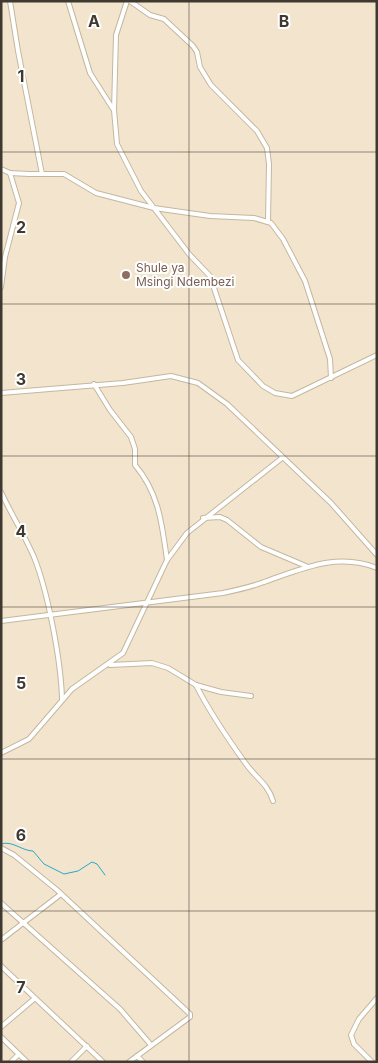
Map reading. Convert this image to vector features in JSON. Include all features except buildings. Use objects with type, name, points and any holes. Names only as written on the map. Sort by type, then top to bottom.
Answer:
[{"type":"street","points":[[10,1],[42,174]]},
{"type":"street","points":[[68,1],[90,72],[114,110]]},
{"type":"street","points":[[126,1],[116,35],[114,110],[117,144],[136,183],[189,254],[210,276],[234,353],[256,381],[275,393],[292,396],[377,356]]},
{"type":"street","points":[[130,1],[150,15],[164,19],[195,48],[200,67],[211,86],[257,131],[266,148],[269,164],[268,222]]},
{"type":"street","points":[[1,169],[10,173],[66,175],[96,193],[154,208],[210,216],[254,218],[268,222],[275,227],[283,239],[304,281],[330,359],[332,378]]},
{"type":"street","points":[[1,287],[5,258],[19,204],[10,173]]},
{"type":"street","points":[[1,393],[171,376],[198,383],[227,404],[331,503],[375,548],[377,554]]},
{"type":"street","points":[[94,384],[110,410],[131,437],[135,449],[135,465],[148,480],[154,493],[167,560]]},
{"type":"street","points":[[1,753],[24,742],[34,734],[62,699],[80,683],[109,665],[127,647],[167,560],[187,533],[203,518],[282,458]]},
{"type":"street","points":[[1,492],[34,558],[42,583],[59,671],[62,699]]},
{"type":"street","points":[[203,518],[220,517],[227,520],[261,547],[306,566]]},
{"type":"street","points":[[1,621],[223,593],[265,582],[306,566],[348,562],[366,564],[377,568]]},
{"type":"street","points":[[109,665],[142,663],[162,666],[196,685],[221,692],[251,696]]},
{"type":"street","points":[[196,685],[212,714],[248,766],[267,785],[273,801]]},
{"type":"street","points":[[1,848],[14,855],[61,894],[190,1014],[190,1017],[129,1062]]},
{"type":"street","points":[[1,940],[61,894]]},
{"type":"street","points":[[1,903],[21,923],[130,1018],[151,1045]]},
{"type":"street","points":[[1,966],[103,1062]]},
{"type":"street","points":[[372,1062],[352,1041],[350,1035],[359,1019],[377,998]]},
{"type":"street","points":[[1,1027],[34,999]]},
{"type":"street","points":[[1,1037],[27,1062]]},
{"type":"street","points":[[71,1062],[88,1046]]},
{"type":"street","points":[[11,1062],[19,1054]]},
{"type":"street","points":[[137,1056],[143,1062]]},
{"type":"waterway","points":[[1,844],[9,843],[33,851],[44,864],[64,874],[78,871],[92,862],[97,864],[105,875]]},
{"type":"place","name":"Shule ya Msingi Ndembezi","points":[[126,275]]}]
